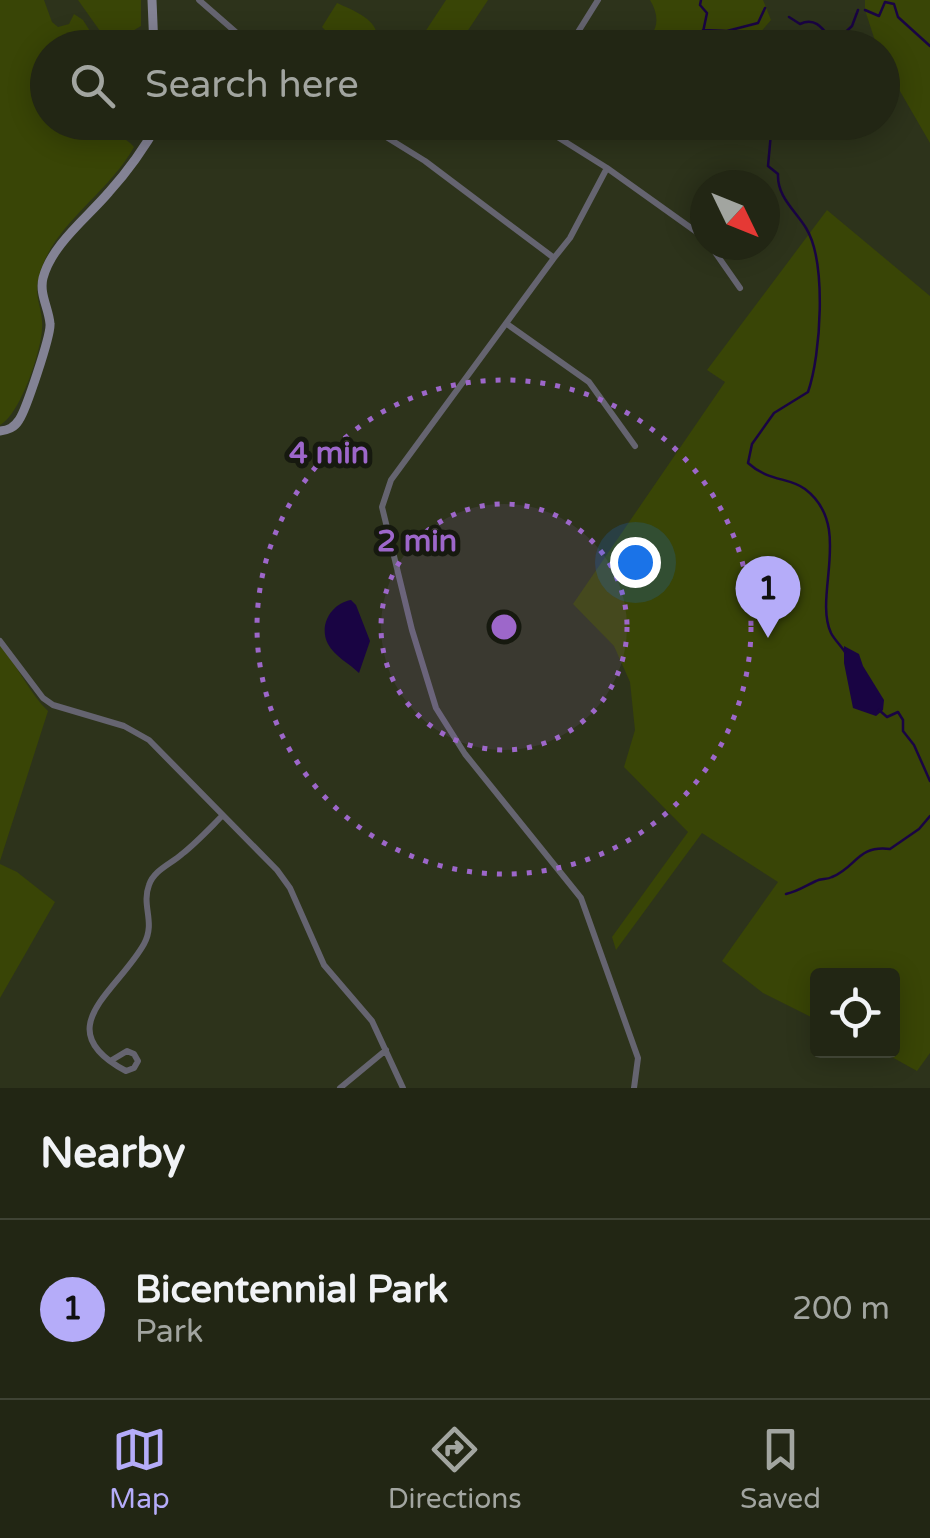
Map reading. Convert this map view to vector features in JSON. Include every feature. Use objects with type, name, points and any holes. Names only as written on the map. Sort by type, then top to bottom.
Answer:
[{"type":"street","points":[[152,0],[153,30]]},
{"type":"street","points":[[200,0],[234,30]]},
{"type":"street","points":[[579,30],[598,0]]},
{"type":"street","points":[[0,431],[11,428],[21,418],[46,344],[50,328],[42,292],[48,268],[65,240],[132,166],[147,140]]},
{"type":"street","points":[[391,140],[554,258]]},
{"type":"street","points":[[562,140],[690,227]]},
{"type":"street","points":[[607,168],[570,238],[391,480],[382,507],[436,708],[465,754],[582,898],[638,1058],[634,1088]]},
{"type":"street","points":[[720,260],[740,288]]},
{"type":"street","points":[[506,324],[589,382],[636,446]]},
{"type":"street","points":[[0,641],[44,698],[64,710],[124,726],[149,740],[277,870],[290,888],[324,966],[372,1022],[403,1088]]},
{"type":"street","points":[[112,1060],[102,1056],[93,1045],[88,1033],[90,1018],[142,948],[150,930],[146,899],[149,882],[222,817]]},
{"type":"street","points":[[340,1088],[386,1050]]},
{"type":"green space","points":[[0,0],[44,0],[52,22],[58,27],[69,24],[74,14],[89,30],[30,30],[30,140],[126,140],[134,147],[46,257],[37,284],[42,322],[38,352],[22,396],[0,425]]},
{"type":"green space","points":[[78,0],[141,0],[141,26],[134,30],[99,30]]},
{"type":"green space","points":[[446,0],[488,0],[468,30],[426,30]]},
{"type":"green space","points":[[650,0],[763,0],[771,20],[762,30],[654,30],[654,7]]},
{"type":"green space","points":[[865,0],[930,0],[930,143],[900,91],[900,30],[871,30]]},
{"type":"green space","points":[[337,3],[362,15],[375,30],[325,30],[322,27]]},
{"type":"green space","points":[[827,210],[930,296],[930,1053],[917,1071],[894,1058],[900,1058],[900,968],[810,968],[810,1016],[763,993],[722,961],[778,882],[702,833],[616,950],[612,937],[688,832],[624,767],[635,730],[630,682],[614,646],[573,604],[725,382],[707,370]]},
{"type":"green space","points":[[0,645],[48,711],[0,861]]},
{"type":"green space","points":[[0,864],[17,872],[55,902],[0,998]]},
{"type":"shaded area","points":[[351,600],[370,641],[359,673],[334,652],[325,637],[326,623],[333,610]]},
{"type":"shaded area","points":[[844,646],[859,654],[884,700],[883,710],[876,716],[853,708]]},
{"type":"waterway","points":[[701,0],[700,5],[707,13],[703,30]]},
{"type":"waterway","points":[[865,10],[879,16],[885,2],[894,4],[898,17],[930,46]]},
{"type":"waterway","points":[[731,30],[758,23],[765,8]]},
{"type":"waterway","points":[[848,30],[858,10]]},
{"type":"waterway","points":[[789,17],[800,24],[816,23],[823,30]]},
{"type":"waterway","points":[[770,140],[768,166],[778,174],[784,196],[813,243],[819,285],[819,333],[808,392],[774,413],[752,444],[748,463],[799,485],[819,504],[830,541],[827,617],[831,633],[845,652]]},
{"type":"waterway","points":[[879,710],[887,717],[898,712],[903,731],[914,745],[930,781]]},
{"type":"waterway","points":[[786,894],[840,873],[864,853],[890,849],[919,829],[930,816]]},
{"type":"place","name":"Bicentennial Park","points":[[768,638]]}]
